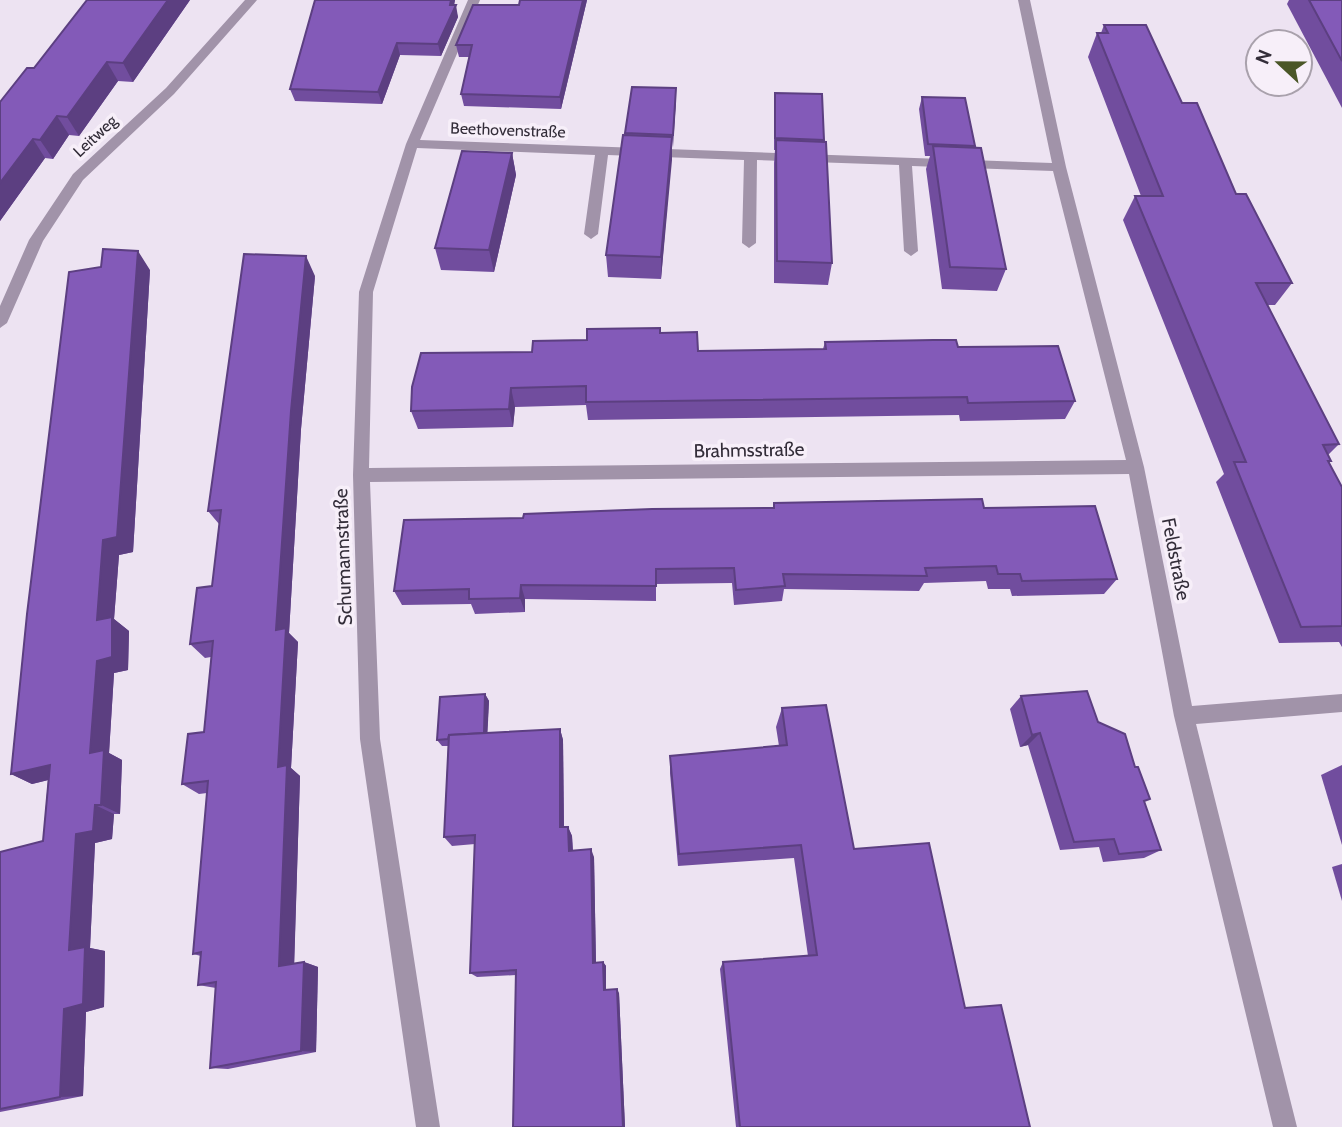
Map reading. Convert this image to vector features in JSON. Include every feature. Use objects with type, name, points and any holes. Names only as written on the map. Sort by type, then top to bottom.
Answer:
[{"type":"street","name":"Leitweg","points":[[0,323],[36,240],[78,177],[170,91],[251,0]]},
{"type":"street","name":"Schumannstraße","points":[[428,1127],[370,739],[361,475],[366,292],[412,144],[474,0]]},
{"type":"street","name":"Feldstraße","points":[[1024,0],[1059,167],[1136,467],[1184,716],[1284,1127]]},
{"type":"street","name":"Beethovenstraße","points":[[412,144],[1059,167]]},
{"type":"street","points":[[591,234],[602,151]]},
{"type":"street","points":[[749,243],[751,156]]},
{"type":"street","points":[[905,162],[911,251]]},
{"type":"street","name":"Brahmsstraße","points":[[361,475],[1136,467]]},
{"type":"street","points":[[1184,716],[1342,703]]},
{"type":"building","points":[[87,0],[168,0],[123,63],[107,62],[67,117],[57,116],[40,140],[33,139],[0,183],[0,102],[27,68],[34,68]]},
{"type":"building","points":[[315,0],[451,0],[450,5],[456,5],[438,44],[397,43],[378,92],[290,89]]},
{"type":"building","points":[[520,0],[583,0],[560,97],[461,94],[472,45],[456,45],[473,5],[519,5]]},
{"type":"building","points":[[1309,0],[1342,0],[1342,61]]},
{"type":"building","points":[[1104,25],[1146,25],[1182,103],[1197,103],[1236,194],[1246,194],[1292,283],[1256,283],[1339,444],[1323,445],[1342,487],[1342,626],[1301,627],[1234,462],[1246,462],[1135,196],[1163,196],[1097,33],[1108,33]]},
{"type":"building","points":[[632,87],[676,88],[673,135],[625,133]]},
{"type":"building","points":[[775,93],[822,94],[824,140],[775,138]]},
{"type":"building","points":[[922,97],[965,98],[975,146],[928,144]]},
{"type":"building","points":[[623,135],[672,137],[661,257],[606,255]]},
{"type":"building","points":[[776,140],[826,142],[832,263],[777,261]]},
{"type":"building","points":[[933,146],[981,148],[1006,269],[950,267]]},
{"type":"building","points":[[462,151],[512,153],[489,250],[435,248]]},
{"type":"building","points":[[103,249],[138,251],[117,537],[103,540],[97,620],[112,617],[112,657],[97,661],[90,753],[104,750],[101,805],[95,805],[93,831],[76,834],[69,950],[85,947],[83,1004],[64,1009],[60,1097],[0,1109],[0,852],[43,841],[50,765],[11,774],[27,614],[69,272],[101,267]]},
{"type":"building","points":[[244,254],[306,256],[291,411],[276,630],[286,628],[278,767],[287,765],[279,966],[304,962],[301,1051],[210,1068],[216,982],[198,985],[201,952],[193,954],[208,781],[182,784],[188,734],[204,732],[213,641],[190,644],[197,588],[212,586],[221,510],[208,511]]},
{"type":"building","points":[[660,328],[660,333],[697,332],[698,351],[826,349],[825,342],[933,340],[956,340],[958,347],[1058,346],[1075,401],[968,403],[967,397],[586,402],[586,386],[511,388],[509,409],[411,411],[412,387],[421,353],[532,352],[533,341],[587,340],[587,329]]},
{"type":"building","points":[[982,499],[984,508],[1095,506],[1117,579],[1022,581],[1020,574],[998,574],[996,566],[925,568],[927,576],[783,574],[785,586],[736,590],[734,568],[656,569],[656,586],[521,585],[520,598],[469,599],[469,589],[394,591],[404,520],[523,518],[524,514],[652,509],[774,508],[774,503]]},
{"type":"building","points":[[1087,691],[1098,722],[1125,734],[1135,767],[1138,767],[1150,799],[1144,801],[1161,850],[1119,854],[1114,839],[1074,842],[1040,733],[1032,735],[1021,696]]},
{"type":"building","points":[[485,694],[484,733],[449,735],[448,739],[437,740],[440,697]]},
{"type":"building","points":[[826,705],[854,849],[929,843],[965,1008],[1001,1005],[1030,1127],[740,1127],[723,962],[817,955],[801,845],[679,854],[670,756],[787,745],[782,708]]},
{"type":"building","points":[[560,729],[560,827],[568,827],[569,851],[591,849],[593,963],[603,962],[604,990],[617,989],[623,1127],[513,1127],[516,970],[470,973],[475,835],[444,837],[449,735]]}]
